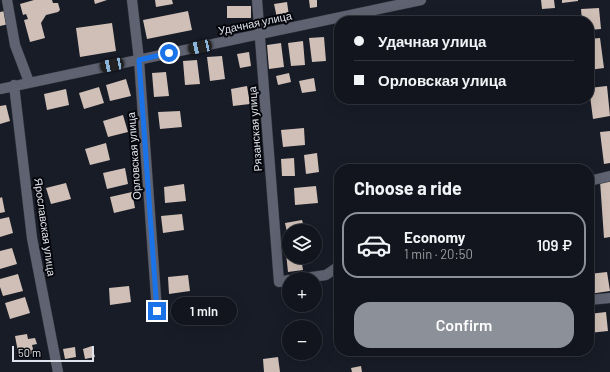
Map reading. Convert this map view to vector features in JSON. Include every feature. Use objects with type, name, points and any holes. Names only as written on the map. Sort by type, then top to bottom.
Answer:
[{"type":"street","points":[[7,0],[16,45],[29,82]]},
{"type":"street","name":"Орловская улица","points":[[132,0],[139,60],[157,311]]},
{"type":"street","name":"Рязанская улица","points":[[257,0],[279,282],[282,281]]},
{"type":"street","name":"Удачная улица","points":[[0,89],[260,34],[376,5],[421,0]]},
{"type":"street","name":"Ярославская улица","points":[[14,85],[32,238],[58,372]]},
{"type":"street","points":[[594,180],[610,176]]},
{"type":"street","points":[[322,276],[326,275],[334,269]]},
{"type":"street","points":[[594,300],[610,298]]},
{"type":"building","points":[[34,0],[52,0],[53,3],[58,3],[60,10],[58,12],[46,15],[41,23],[45,38],[30,42],[24,20],[28,19],[26,14],[23,15],[20,4]]},
{"type":"building","points":[[94,0],[107,0],[95,4]]},
{"type":"building","points":[[155,0],[172,0],[173,4],[156,7]]},
{"type":"building","points":[[309,0],[317,0],[317,7],[310,8]]},
{"type":"building","points":[[541,0],[554,0],[555,8],[542,9]]},
{"type":"building","points":[[562,0],[578,0],[578,1],[562,3]]},
{"type":"building","points":[[287,2],[289,16],[277,18],[274,4]]},
{"type":"building","points":[[227,6],[251,6],[251,18],[227,18]]},
{"type":"building","points":[[599,8],[601,29],[594,30],[594,16],[582,16],[581,9]]},
{"type":"building","points":[[5,11],[9,24],[0,26],[0,12]]},
{"type":"building","points":[[188,11],[192,30],[147,39],[143,20]]},
{"type":"building","points":[[112,23],[116,51],[80,57],[76,28]]},
{"type":"building","points":[[324,37],[326,61],[312,62],[309,38]]},
{"type":"building","points":[[600,38],[604,68],[594,69],[594,39]]},
{"type":"building","points":[[303,41],[305,65],[291,66],[288,43]]},
{"type":"building","points":[[281,43],[284,67],[269,69],[267,45]]},
{"type":"building","points":[[249,52],[251,66],[240,68],[237,54]]},
{"type":"building","points":[[222,56],[225,79],[210,81],[207,57]]},
{"type":"building","points":[[197,60],[200,84],[185,85],[183,61]]},
{"type":"building","points":[[166,72],[169,96],[154,97],[152,73]]},
{"type":"building","points":[[289,73],[291,82],[278,85],[276,76]]},
{"type":"building","points":[[314,78],[316,91],[302,93],[299,81]]},
{"type":"building","points":[[126,79],[131,96],[110,101],[106,85]]},
{"type":"building","points":[[247,86],[250,104],[233,106],[231,89]]},
{"type":"building","points":[[607,86],[610,116],[593,119],[591,104],[594,104],[594,87]]},
{"type":"building","points":[[99,87],[104,103],[84,109],[79,93]]},
{"type":"building","points":[[66,89],[69,105],[47,110],[44,94]]},
{"type":"building","points":[[6,105],[10,121],[0,124],[0,106]]},
{"type":"building","points":[[180,111],[182,127],[160,129],[158,112]]},
{"type":"building","points":[[123,115],[128,132],[108,137],[103,121]]},
{"type":"building","points":[[304,128],[305,145],[283,147],[281,130]]},
{"type":"building","points":[[610,131],[610,163],[604,164],[600,132]]},
{"type":"building","points":[[106,143],[110,160],[90,165],[85,149]]},
{"type":"building","points":[[317,153],[319,172],[306,174],[304,155]]},
{"type":"building","points":[[294,158],[295,176],[282,176],[281,159]]},
{"type":"building","points":[[125,168],[128,184],[107,189],[103,173]]},
{"type":"building","points":[[610,180],[610,237],[604,238],[600,181]]},
{"type":"building","points":[[66,183],[71,199],[51,204],[46,188]]},
{"type":"building","points":[[184,184],[186,201],[165,203],[164,187]]},
{"type":"building","points":[[316,186],[318,203],[295,205],[294,188]]},
{"type":"building","points":[[132,192],[135,208],[114,213],[110,197]]},
{"type":"building","points":[[2,197],[5,212],[0,213],[0,198]]},
{"type":"building","points":[[182,214],[184,230],[163,233],[161,216]]},
{"type":"building","points":[[9,217],[13,233],[0,237],[0,219]]},
{"type":"building","points":[[302,220],[303,224],[285,224]]},
{"type":"building","points":[[12,248],[17,264],[0,269],[0,251]]},
{"type":"building","points":[[287,264],[302,264],[303,270],[288,272]]},
{"type":"building","points":[[607,272],[610,291],[594,293],[594,273]]},
{"type":"building","points":[[18,274],[23,291],[3,296],[0,287],[0,279]]},
{"type":"building","points":[[188,275],[190,291],[169,294],[168,277]]},
{"type":"building","points":[[129,286],[131,302],[110,305],[109,288]]},
{"type":"building","points":[[25,297],[30,313],[10,319],[5,303]]},
{"type":"building","points":[[606,312],[608,331],[594,332],[594,313]]},
{"type":"building","points":[[27,334],[28,339],[35,338],[37,344],[32,345],[34,353],[19,357],[15,336]]},
{"type":"building","points":[[92,346],[95,357],[85,359],[83,349]]},
{"type":"building","points":[[75,347],[76,357],[65,359],[63,349]]},
{"type":"building","points":[[278,357],[280,372],[264,372],[263,359]]},
{"type":"building","points":[[361,366],[362,372],[352,372],[351,368]]},
{"type":"route","points":[[157,311],[139,60],[169,53]]}]
